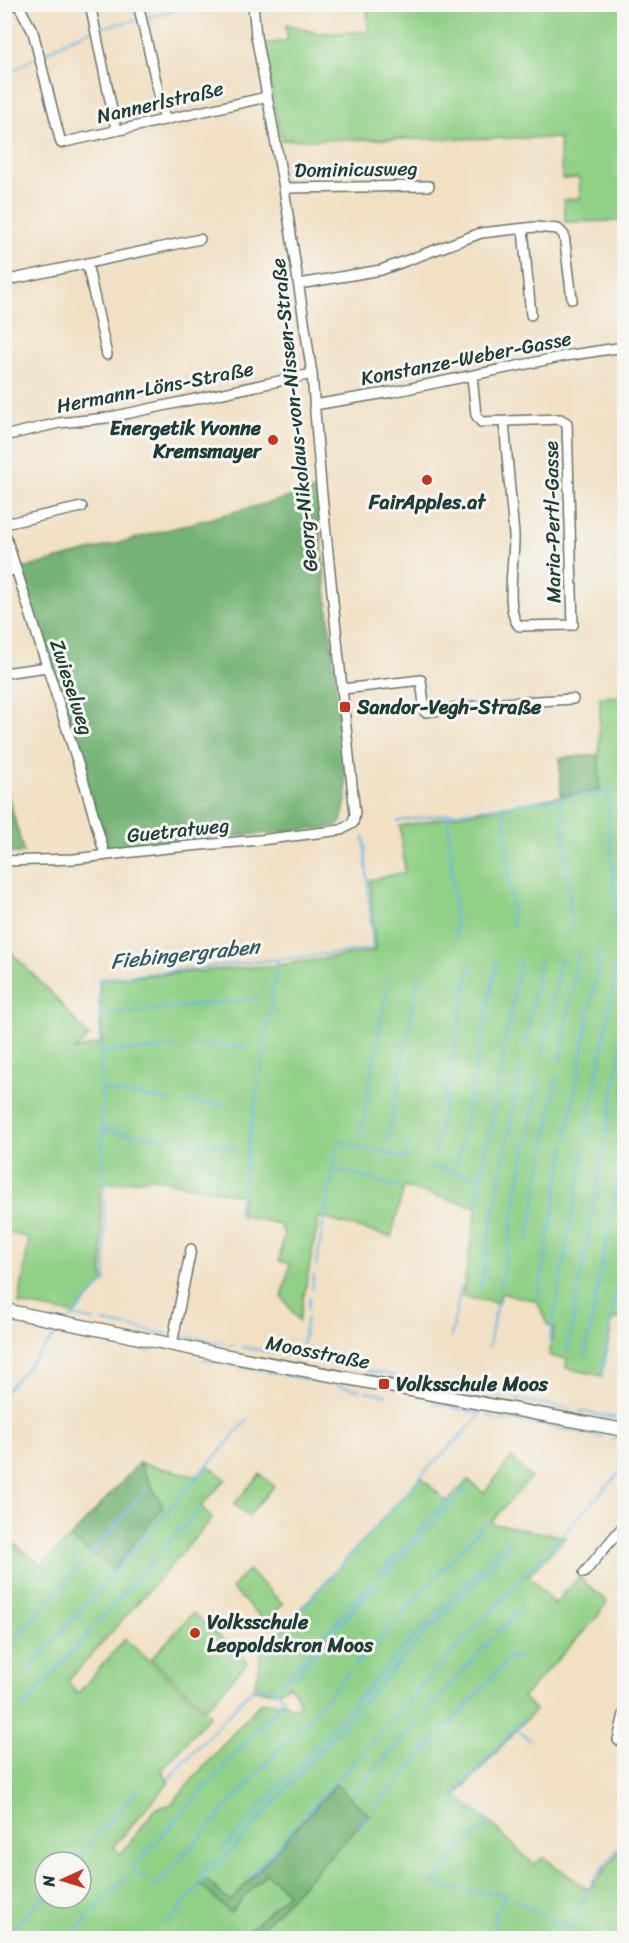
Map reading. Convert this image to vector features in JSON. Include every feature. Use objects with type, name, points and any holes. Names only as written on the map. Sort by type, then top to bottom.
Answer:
[{"type":"street","points":[[4,10],[16,4]]},
{"type":"street","name":"Nannerlstraße","points":[[16,4],[33,32],[61,143],[267,97]]},
{"type":"street","points":[[90,4],[116,129]]},
{"type":"street","points":[[138,4],[165,120]]},
{"type":"street","name":"Georg-Nikolaus-von-Nissen-Straße","points":[[253,4],[256,36],[284,188],[312,374],[355,814],[353,823]]},
{"type":"street","name":"Dominicusweg","points":[[284,188],[429,186]]},
{"type":"street","points":[[299,284],[381,270],[481,233],[543,228],[562,231],[564,235],[572,299]]},
{"type":"street","points":[[523,229],[531,315]]},
{"type":"street","points":[[4,281],[200,239]]},
{"type":"street","points":[[87,263],[107,355]]},
{"type":"street","name":"Konstanze-Weber-Gasse","points":[[314,405],[472,376],[564,356],[624,347]]},
{"type":"street","name":"Hermann-Löns-Straße","points":[[4,436],[59,423],[106,418],[312,374]]},
{"type":"street","points":[[472,376],[478,419],[486,423],[504,422]]},
{"type":"street","name":"Maria-Pertl-Gasse","points":[[560,419],[567,423],[573,625],[519,626],[514,620],[511,586],[514,535],[504,422],[560,419]]},
{"type":"street","points":[[4,524],[82,507]]},
{"type":"street","name":"Zwieselweg","points":[[4,531],[105,855]]},
{"type":"street","points":[[4,573],[16,569]]},
{"type":"street","points":[[4,673],[47,667]]},
{"type":"street","points":[[343,689],[421,680],[425,712],[501,703],[573,699]]},
{"type":"street","name":"Guetratweg","points":[[4,861],[74,859],[341,830],[353,823]]},
{"type":"street","points":[[172,1344],[191,1249]]},
{"type":"street","name":"Moosstraße","points":[[4,1310],[484,1405],[624,1430]]},
{"type":"street","points":[[584,1573],[624,1525]]},
{"type":"street","points":[[618,1740],[624,1714]]},
{"type":"green space","points":[[367,5],[624,5],[624,221],[565,222],[564,200],[580,198],[579,178],[562,179],[559,138],[281,140],[263,44],[287,41],[286,24],[317,33],[368,32]]},
{"type":"green space","points":[[316,490],[347,796],[341,822],[334,827],[107,848],[21,569]]},
{"type":"green space","points":[[624,696],[624,1320],[613,1318],[602,1376],[566,1368],[567,1359],[549,1356],[554,1327],[548,1326],[537,1301],[502,1293],[498,1303],[462,1297],[477,1207],[404,1187],[391,1237],[319,1217],[299,1321],[282,1297],[290,1264],[279,1261],[284,1234],[279,1224],[240,1215],[243,1195],[201,1189],[154,1178],[100,1185],[103,1283],[74,1314],[19,1304],[29,1238],[5,1232],[4,945],[55,997],[89,1037],[74,1050],[102,1043],[100,979],[279,965],[375,951],[370,880],[405,872],[400,826],[561,796],[560,758],[599,755],[600,697]]},
{"type":"green space","points":[[599,755],[600,790],[561,796],[560,758]]},
{"type":"green space","points":[[5,785],[24,853],[5,853]]},
{"type":"green space","points":[[511,1458],[531,1477],[490,1523],[566,1537],[529,1575],[554,1604],[579,1577],[607,1602],[598,1616],[523,1697],[535,1710],[456,1796],[497,1829],[534,1865],[543,1857],[589,1890],[624,1845],[624,1938],[252,1938],[369,1815],[336,1784],[230,1902],[206,1879],[201,1884],[229,1912],[266,1873],[288,1893],[241,1938],[5,1938],[4,1536],[42,1565],[70,1538],[113,1570],[163,1507],[139,1463],[197,1476],[208,1466],[226,1479],[201,1506],[212,1519],[68,1681],[77,1694],[125,1639],[210,1715],[162,1770],[169,1782],[113,1847],[121,1854],[156,1808],[170,1805],[260,1703],[284,1702],[293,1708],[300,1707],[296,1693],[289,1685],[278,1692],[254,1690],[261,1652],[421,1477],[447,1502],[468,1480],[484,1493]]},
{"type":"green space","points":[[139,1463],[163,1507],[113,1570],[70,1538]]},
{"type":"green space","points":[[260,1474],[274,1486],[248,1516],[234,1504]]},
{"type":"green space","points":[[248,1570],[283,1604],[266,1622],[231,1588]]},
{"type":"green space","points":[[193,1613],[248,1662],[206,1708],[151,1659]]},
{"type":"green space","points":[[336,1784],[369,1815],[252,1938],[241,1938],[288,1893],[266,1873],[230,1913],[200,1884],[205,1879],[230,1902]]},
{"type":"waterway","points":[[146,18],[199,4]]},
{"type":"waterway","points":[[100,28],[136,20]]},
{"type":"waterway","points":[[45,53],[90,31]]},
{"type":"waterway","points":[[4,76],[33,59]]},
{"type":"waterway","name":"Fiebingergraben","points":[[398,821],[624,789]]},
{"type":"waterway","points":[[607,791],[617,932],[624,934]]},
{"type":"waterway","points":[[561,799],[572,929]]},
{"type":"waterway","points":[[504,807],[513,927]]},
{"type":"waterway","points":[[448,816],[456,938]]},
{"type":"waterway","name":"Fiebingergraben","points":[[70,1319],[106,1280],[99,979],[373,949],[364,837]]},
{"type":"waterway","points":[[586,1137],[620,948]]},
{"type":"waterway","points":[[567,1136],[600,953]]},
{"type":"waterway","points":[[560,1061],[578,954]]},
{"type":"waterway","points":[[543,1055],[561,957]]},
{"type":"waterway","points":[[238,1211],[278,959]]},
{"type":"waterway","points":[[457,1164],[497,960]]},
{"type":"waterway","points":[[525,1047],[540,960]]},
{"type":"waterway","points":[[476,1205],[520,961]]},
{"type":"waterway","points":[[434,1157],[470,964]]},
{"type":"waterway","points":[[387,1144],[419,975]]},
{"type":"waterway","points":[[360,1137],[389,979]]},
{"type":"waterway","points":[[99,1015],[257,999]]},
{"type":"waterway","points":[[606,1138],[624,1030]]},
{"type":"waterway","points":[[193,1047],[247,1045]]},
{"type":"waterway","points":[[100,1052],[177,1048]]},
{"type":"waterway","points":[[480,1290],[521,1065]]},
{"type":"waterway","points":[[500,1288],[539,1076]]},
{"type":"waterway","points":[[528,1240],[557,1078]]},
{"type":"waterway","points":[[101,1090],[172,1101]]},
{"type":"waterway","points":[[188,1102],[227,1105]]},
{"type":"waterway","points":[[102,1130],[170,1139]]},
{"type":"waterway","points":[[316,1266],[338,1141],[406,1158]]},
{"type":"waterway","points":[[185,1142],[232,1148]]},
{"type":"waterway","points":[[407,1149],[409,1142]]},
{"type":"waterway","points":[[538,1297],[565,1145]]},
{"type":"waterway","points":[[549,1342],[585,1146]]},
{"type":"waterway","points":[[567,1352],[604,1147]]},
{"type":"waterway","points":[[585,1356],[623,1148]]},
{"type":"waterway","points":[[432,1166],[481,1178]]},
{"type":"waterway","points":[[333,1169],[400,1187]]},
{"type":"waterway","points":[[602,1373],[624,1246]]},
{"type":"waterway","points":[[312,1289],[314,1275]]},
{"type":"waterway","points":[[451,1337],[461,1287]]},
{"type":"waterway","points":[[489,1347],[498,1295]]},
{"type":"waterway","points":[[308,1309],[310,1297]]},
{"type":"waterway","points":[[73,1316],[94,1321]]},
{"type":"waterway","points":[[306,1359],[300,1358],[307,1317]]},
{"type":"waterway","points":[[104,1322],[167,1334]]},
{"type":"waterway","name":"Fiebingergraben","points":[[4,1393],[58,1332]]},
{"type":"waterway","points":[[59,1334],[82,1338]]},
{"type":"waterway","points":[[180,1336],[223,1343]]},
{"type":"waterway","points":[[90,1339],[119,1345]]},
{"type":"waterway","points":[[124,1345],[151,1351]]},
{"type":"waterway","points":[[230,1345],[235,1345]]},
{"type":"waterway","points":[[242,1347],[293,1356]]},
{"type":"waterway","points":[[203,1360],[218,1362]]},
{"type":"waterway","points":[[313,1360],[331,1363]]},
{"type":"waterway","points":[[231,1365],[260,1370]]},
{"type":"waterway","points":[[337,1365],[354,1368]]},
{"type":"waterway","points":[[361,1369],[396,1376]]},
{"type":"waterway","points":[[267,1372],[277,1374]]},
{"type":"waterway","points":[[284,1375],[327,1383]]},
{"type":"waterway","points":[[402,1377],[456,1389]]},
{"type":"waterway","points":[[336,1385],[360,1390]]},
{"type":"waterway","points":[[460,1390],[465,1391]]},
{"type":"waterway","points":[[366,1391],[386,1395]]},
{"type":"waterway","points":[[471,1392],[481,1393]]},
{"type":"waterway","points":[[487,1394],[507,1398]]},
{"type":"waterway","points":[[515,1399],[571,1409]]},
{"type":"waterway","points":[[433,1404],[445,1406]]},
{"type":"waterway","points":[[451,1407],[481,1414]]},
{"type":"waterway","points":[[579,1411],[616,1418]]},
{"type":"waterway","points":[[262,1653],[423,1474],[478,1418],[479,1413]]},
{"type":"waterway","points":[[488,1416],[499,1421],[508,1420],[542,1425]]},
{"type":"waterway","points":[[27,1671],[248,1419]]},
{"type":"waterway","points":[[548,1426],[603,1437]]},
{"type":"waterway","points":[[611,1438],[624,1441]]},
{"type":"waterway","points":[[249,1878],[429,1678],[624,1468]]},
{"type":"waterway","points":[[89,1557],[148,1487]]},
{"type":"waterway","points":[[385,1575],[467,1487]]},
{"type":"waterway","points":[[377,1576],[445,1503]]},
{"type":"waterway","points":[[160,1552],[199,1510]]},
{"type":"waterway","points":[[356,1664],[486,1522]]},
{"type":"waterway","points":[[222,1850],[408,1643],[507,1540]]},
{"type":"waterway","points":[[212,1872],[418,1641],[511,1545]]},
{"type":"waterway","points":[[21,1709],[155,1558]]},
{"type":"waterway","points":[[4,1650],[82,1564]]},
{"type":"waterway","points":[[294,1677],[379,1582]]},
{"type":"waterway","points":[[282,1682],[371,1583]]},
{"type":"waterway","points":[[496,1633],[521,1607]]},
{"type":"waterway","points":[[423,1716],[492,1638]]},
{"type":"waterway","points":[[442,1733],[511,1656],[519,1659]]},
{"type":"waterway","points":[[152,1885],[155,1887],[350,1671]]},
{"type":"waterway","points":[[147,1880],[132,1869],[284,1699],[275,1689],[261,1688],[257,1684],[166,1781]]},
{"type":"waterway","points":[[436,1885],[435,1883],[453,1856],[489,1824],[454,1795],[524,1719]]},
{"type":"waterway","points":[[355,1793],[418,1721]]},
{"type":"waterway","points":[[516,1729],[530,1740]]},
{"type":"waterway","points":[[374,1808],[437,1738]]},
{"type":"waterway","points":[[84,1850],[140,1788]]},
{"type":"waterway","points":[[358,1825],[369,1813]]},
{"type":"waterway","points":[[565,1938],[594,1879],[624,1841]]},
{"type":"waterway","points":[[200,1875],[214,1859]]},
{"type":"waterway","points":[[70,1938],[126,1875]]},
{"type":"waterway","points":[[167,1924],[207,1877]]},
{"type":"waterway","points":[[440,1887],[507,1895],[495,1912],[495,1938]]},
{"type":"waterway","points":[[514,1899],[569,1930]]},
{"type":"waterway","points":[[6,1936],[33,1906]]},
{"type":"place","name":"Energetik Yvonne Kremsmayer","points":[[273,440]]},
{"type":"place","name":"FairApples.at","points":[[427,480]]},
{"type":"place","name":"Sandor-Vegh-Straße","points":[[345,707]]},
{"type":"place","name":"Volksschule Moos","points":[[384,1384]]},
{"type":"place","name":"Volksschule Leopoldskron Moos","points":[[195,1633]]}]
